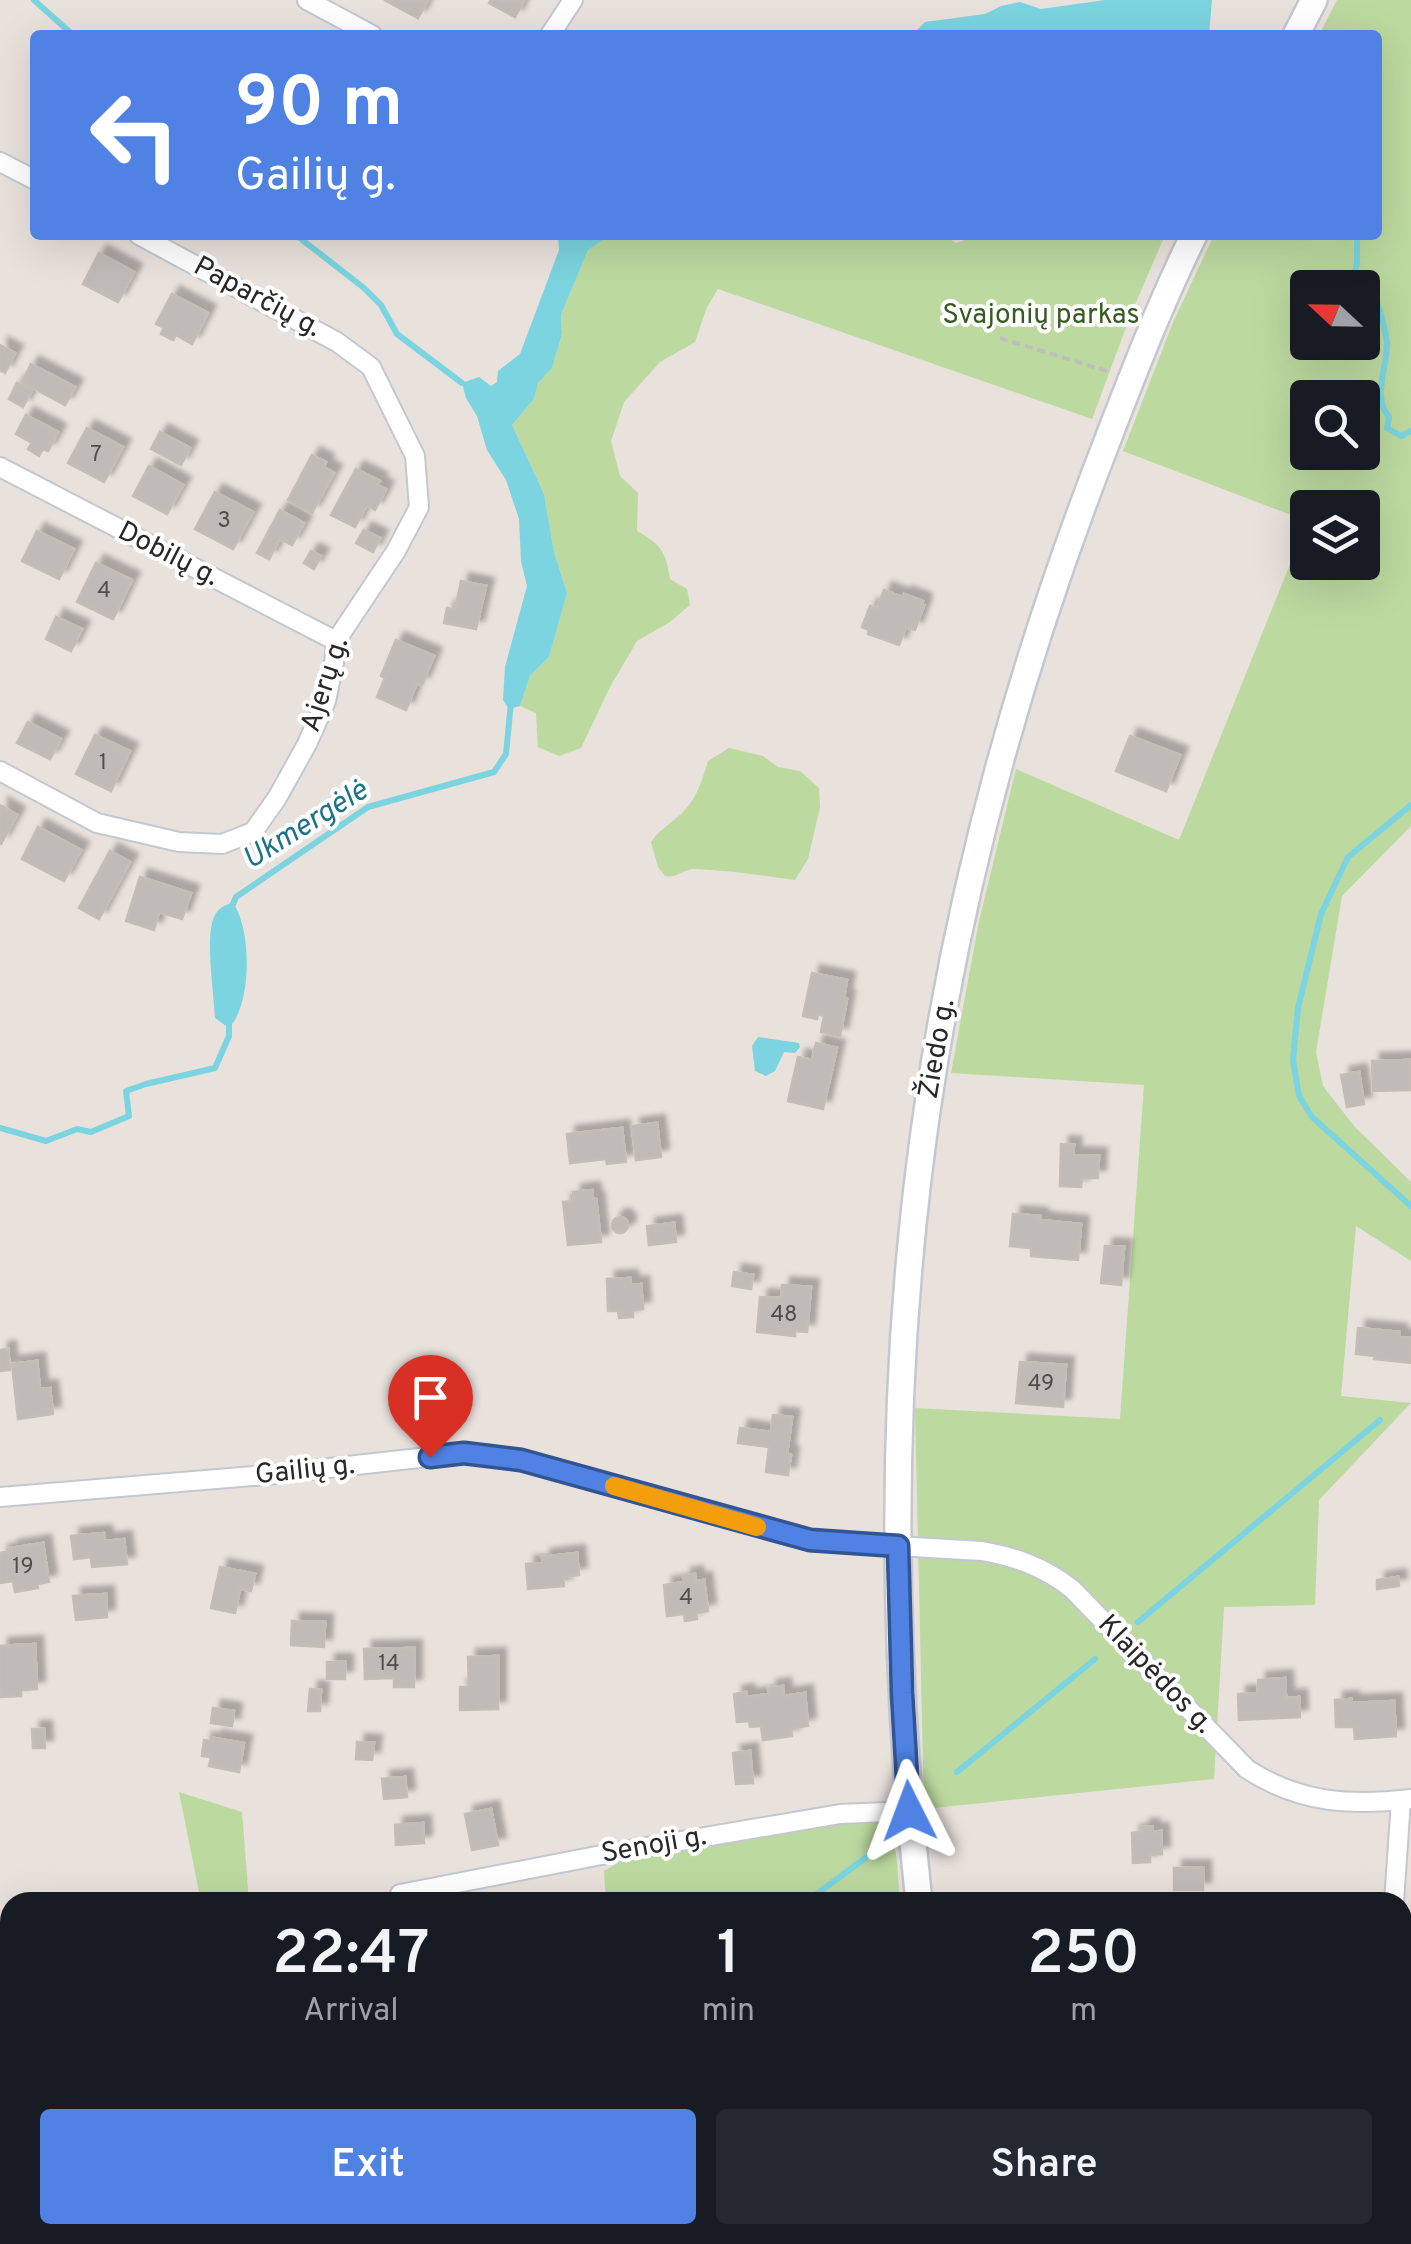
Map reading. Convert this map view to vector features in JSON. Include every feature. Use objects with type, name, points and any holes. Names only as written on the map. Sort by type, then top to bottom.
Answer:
[{"type":"street","points":[[307,0],[363,30]]},
{"type":"street","points":[[553,30],[573,0]]},
{"type":"street","points":[[1299,30],[1314,0]]},
{"type":"street","points":[[0,162],[30,177]]},
{"type":"street","name":"Paparčių g.","points":[[148,240],[338,342],[372,367]]},
{"type":"street","name":"Žiedo g.","points":[[918,1892],[901,1675],[898,1546],[903,1346],[927,1109],[985,822],[1016,706],[1076,524],[1156,317],[1192,240]]},
{"type":"street","name":"Ajerų g.","points":[[0,771],[97,823],[179,842],[222,844],[253,832],[277,798],[326,701],[336,641],[396,552],[419,506],[414,456],[372,367]]},
{"type":"street","name":"Dobilų g.","points":[[0,468],[336,641]]},
{"type":"street","name":"Gailių g.","points":[[0,1498],[464,1453],[521,1460],[810,1540],[898,1546]]},
{"type":"street","name":"Klaipėdos g.","points":[[898,1546],[1007,1555],[1053,1575],[1072,1589],[1247,1769],[1264,1781],[1329,1801],[1406,1799]]},
{"type":"street","points":[[1395,1892],[1406,1799]]},
{"type":"street","name":"Senoji g.","points":[[410,1892],[840,1814],[909,1811]]},
{"type":"path","points":[[1000,338],[1105,370]]},
{"type":"green space","points":[[1337,0],[1411,0],[1411,826],[1342,896],[1316,1052],[1323,1086],[1354,1126],[1411,1182],[1411,1261],[1356,1226],[1341,1396],[1411,1403],[1319,1500],[1315,1605],[1224,1607],[1214,1779],[924,1809],[915,1408],[1120,1419],[1144,1085],[951,1073],[979,921],[1016,769],[1179,840],[1290,564],[1290,580],[1380,580],[1380,490],[1290,490],[1290,515],[1123,451],[1174,320],[1212,240],[1382,240],[1382,30],[1322,30]]},
{"type":"green space","name":"Svajonių parkas","points":[[603,240],[956,243],[1163,240],[1092,419],[718,289],[695,342],[660,362],[624,402],[611,441],[620,476],[638,493],[637,531],[661,550],[670,579],[687,589],[690,605],[637,641],[581,748],[559,756],[538,747],[536,713],[520,706],[530,676],[549,657],[567,593],[554,552],[544,494],[512,425],[534,399],[538,383],[552,368],[562,334],[561,315],[588,250]]},
{"type":"green space","points":[[729,748],[800,771],[819,788],[820,807],[808,859],[795,880],[695,869],[665,876],[658,867],[651,842],[692,802],[708,761]]},
{"type":"green space","points":[[179,1792],[242,1812],[248,1892],[199,1892]]},
{"type":"green space","points":[[880,1821],[887,1829],[895,1848],[899,1892],[605,1892],[604,1871],[631,1855],[840,1822]]},
{"type":"water","points":[[1105,0],[1212,0],[1209,30],[917,30],[925,22],[985,14],[1020,2],[1041,9]]},
{"type":"water","points":[[558,240],[603,240],[588,250],[561,315],[562,334],[552,368],[538,383],[534,399],[512,425],[544,494],[554,552],[567,593],[549,657],[530,676],[520,706],[509,709],[503,700],[505,667],[527,586],[519,519],[506,480],[487,450],[462,383],[479,377],[491,386],[497,382],[498,371],[520,354],[559,250]]},
{"type":"water","points":[[233,903],[244,931],[247,967],[242,1002],[229,1028],[215,1018],[210,938],[216,914]]},
{"type":"water","points":[[758,1037],[799,1043],[800,1047],[795,1053],[784,1052],[775,1071],[766,1076],[755,1071],[752,1046]]},
{"type":"building","points":[[384,0],[428,0],[418,18]]},
{"type":"building","points":[[524,0],[515,17],[489,3]]},
{"type":"building","points":[[99,253],[134,272],[118,302],[83,284]]},
{"type":"building","points":[[172,294],[208,313],[192,344],[176,335],[173,340],[161,334],[164,328],[156,324]]},
{"type":"building","points":[[0,345],[15,353],[5,373],[0,370]]},
{"type":"building","points":[[31,364],[75,387],[65,405],[22,382]]},
{"type":"building","points":[[17,383],[32,390],[23,407],[9,399]]},
{"type":"building","points":[[26,415],[58,432],[48,451],[43,449],[39,456],[28,449],[32,443],[16,434]]},
{"type":"building","points":[[87,428],[123,447],[104,482],[68,463]]},
{"type":"building","points":[[160,432],[190,448],[181,465],[151,449]]},
{"type":"building","points":[[312,455],[326,462],[324,467],[334,473],[312,513],[288,500]]},
{"type":"building","points":[[149,466],[183,485],[167,514],[133,496]]},
{"type":"building","points":[[356,469],[380,481],[377,485],[386,489],[375,510],[367,505],[355,527],[331,515]]},
{"type":"building","points":[[215,492],[253,512],[233,549],[195,529]]},
{"type":"building","points":[[280,510],[304,523],[292,545],[280,539],[269,559],[257,553]]},
{"type":"building","points":[[364,530],[380,538],[373,552],[356,543]]},
{"type":"building","points":[[37,531],[74,549],[59,579],[22,561]]},
{"type":"building","points":[[311,551],[321,556],[314,569],[304,563]]},
{"type":"building","points":[[96,563],[132,580],[113,619],[77,602]]},
{"type":"building","points":[[461,581],[486,586],[476,629],[444,623],[447,608],[455,610]]},
{"type":"building","points":[[884,590],[923,601],[915,630],[906,627],[899,645],[868,634],[869,630],[862,627],[870,606],[877,609]]},
{"type":"building","points":[[56,617],[82,629],[71,651],[46,639]]},
{"type":"building","points":[[396,640],[434,656],[406,710],[377,697]]},
{"type":"building","points":[[28,722],[61,739],[50,759],[17,743]]},
{"type":"building","points":[[95,735],[130,751],[111,791],[76,774]]},
{"type":"building","points":[[1130,736],[1180,755],[1166,791],[1116,771]]},
{"type":"building","points":[[0,805],[17,815],[1,844],[0,844]]},
{"type":"building","points":[[38,827],[81,850],[64,881],[22,859]]},
{"type":"building","points":[[110,851],[130,862],[99,919],[79,908]]},
{"type":"building","points":[[140,877],[191,893],[182,919],[159,912],[154,930],[126,921]]},
{"type":"building","points":[[812,973],[847,980],[840,1036],[821,1032],[824,1016],[803,1016]]},
{"type":"building","points":[[816,1043],[837,1048],[823,1109],[788,1101],[798,1057],[812,1060]]},
{"type":"building","points":[[1411,1060],[1411,1090],[1373,1091],[1372,1061]]},
{"type":"building","points":[[1359,1072],[1364,1104],[1347,1107],[1341,1075]]},
{"type":"building","points":[[657,1123],[661,1157],[636,1160],[632,1126]]},
{"type":"building","points":[[622,1128],[626,1162],[607,1164],[606,1159],[570,1163],[567,1134]]},
{"type":"building","points":[[1061,1144],[1074,1145],[1073,1155],[1099,1156],[1098,1178],[1082,1178],[1081,1187],[1060,1186]]},
{"type":"building","points":[[592,1190],[601,1242],[568,1245],[563,1202],[574,1201],[573,1192]]},
{"type":"building","points":[[1013,1214],[1081,1224],[1078,1260],[1031,1256],[1031,1248],[1010,1246]]},
{"type":"building","points":[[620,1217],[628,1225],[620,1233],[612,1225]]},
{"type":"building","points":[[674,1223],[676,1242],[649,1245],[647,1226]]},
{"type":"building","points":[[1105,1246],[1124,1247],[1121,1285],[1101,1283]]},
{"type":"building","points":[[734,1272],[753,1275],[751,1289],[732,1286]]},
{"type":"building","points":[[630,1278],[630,1285],[641,1284],[643,1309],[633,1310],[633,1317],[619,1318],[618,1311],[608,1311],[607,1279]]},
{"type":"building","points":[[782,1285],[811,1287],[807,1332],[795,1331],[795,1336],[757,1332],[760,1297],[781,1298]]},
{"type":"building","points":[[1358,1328],[1399,1332],[1399,1337],[1411,1338],[1411,1363],[1356,1354]]},
{"type":"building","points":[[8,1349],[10,1370],[0,1371],[0,1350]]},
{"type":"building","points":[[37,1361],[40,1389],[50,1388],[53,1414],[18,1419],[12,1364]]},
{"type":"building","points":[[1020,1362],[1066,1365],[1063,1407],[1016,1403]]},
{"type":"building","points":[[773,1415],[792,1417],[788,1475],[766,1472],[769,1447],[738,1443],[740,1428],[771,1432]]},
{"type":"building","points":[[104,1533],[105,1541],[124,1539],[127,1564],[92,1567],[91,1557],[74,1559],[71,1536]]},
{"type":"building","points":[[43,1543],[49,1582],[15,1592],[13,1581],[0,1583],[0,1553]]},
{"type":"building","points":[[577,1553],[579,1575],[563,1577],[564,1586],[528,1589],[526,1564],[543,1563],[542,1557]]},
{"type":"building","points":[[220,1567],[255,1574],[251,1591],[240,1589],[235,1613],[211,1608]]},
{"type":"building","points":[[695,1574],[696,1581],[704,1580],[708,1611],[685,1621],[684,1614],[667,1616],[664,1585],[684,1582],[683,1576]]},
{"type":"building","points":[[1398,1577],[1399,1586],[1377,1589],[1377,1580]]},
{"type":"building","points":[[106,1594],[107,1617],[76,1620],[73,1596]]},
{"type":"building","points":[[292,1621],[325,1622],[324,1647],[291,1645]]},
{"type":"building","points":[[35,1644],[37,1689],[21,1690],[21,1696],[0,1697],[0,1646]]},
{"type":"building","points":[[414,1648],[414,1687],[394,1687],[394,1678],[365,1679],[364,1649]]},
{"type":"building","points":[[498,1656],[498,1709],[460,1710],[460,1687],[469,1687],[468,1657]]},
{"type":"building","points":[[327,1662],[345,1662],[345,1679],[327,1679]]},
{"type":"building","points":[[1285,1678],[1286,1698],[1299,1697],[1300,1717],[1239,1720],[1238,1694],[1258,1693],[1258,1680]]},
{"type":"building","points":[[783,1686],[784,1696],[805,1693],[808,1726],[791,1728],[792,1736],[763,1740],[761,1726],[737,1722],[734,1694],[769,1694],[768,1688]]},
{"type":"building","points":[[310,1689],[321,1690],[320,1711],[308,1711]]},
{"type":"building","points":[[1351,1699],[1351,1703],[1394,1701],[1396,1736],[1355,1739],[1354,1727],[1336,1727],[1335,1700]]},
{"type":"building","points":[[213,1708],[234,1711],[232,1726],[211,1723]]},
{"type":"building","points":[[32,1729],[44,1729],[45,1748],[33,1748]]},
{"type":"building","points":[[214,1738],[244,1743],[239,1772],[209,1766],[211,1757],[202,1756],[204,1740],[214,1742]]},
{"type":"building","points":[[357,1742],[374,1743],[372,1760],[356,1759]]},
{"type":"building","points":[[750,1751],[753,1783],[736,1784],[733,1753]]},
{"type":"building","points":[[405,1777],[407,1797],[384,1799],[382,1779]]},
{"type":"building","points":[[491,1809],[498,1845],[472,1850],[465,1814]]},
{"type":"building","points":[[423,1823],[424,1843],[396,1845],[395,1825]]},
{"type":"building","points":[[1142,1827],[1161,1831],[1162,1854],[1150,1855],[1150,1862],[1133,1863],[1132,1833],[1142,1832]]},
{"type":"building","points":[[1174,1868],[1203,1868],[1203,1890],[1174,1890]]},
{"type":"waterway","points":[[34,0],[67,30]]},
{"type":"waterway","points":[[302,240],[364,288],[381,305],[397,334],[462,383]]},
{"type":"waterway","name":"Ukmergėlė","points":[[1355,270],[1357,240]]},
{"type":"waterway","name":"Ukmergėlė","points":[[1380,314],[1387,344],[1381,391],[1389,417],[1387,428],[1401,436],[1411,431]]},
{"type":"waterway","name":"Ukmergėlė","points":[[231,909],[236,897],[368,807],[494,772],[506,754],[511,702]]},
{"type":"waterway","points":[[1411,805],[1348,857],[1321,914],[1298,1008],[1293,1060],[1299,1096],[1312,1117],[1411,1206]]},
{"type":"waterway","name":"Ukmergėlė","points":[[0,1128],[46,1141],[77,1129],[91,1132],[129,1116],[126,1091],[215,1068],[229,1036],[229,1021]]},
{"type":"waterway","points":[[1138,1622],[1380,1420]]},
{"type":"waterway","points":[[957,1772],[1095,1659]]},
{"type":"waterway","points":[[819,1892],[868,1856]]},
{"type":"slow traffic","points":[[614,1486],[757,1527]]},
{"type":"route","points":[[430,1457],[495,1455],[780,1534],[844,1544],[898,1546],[909,1811]]}]
